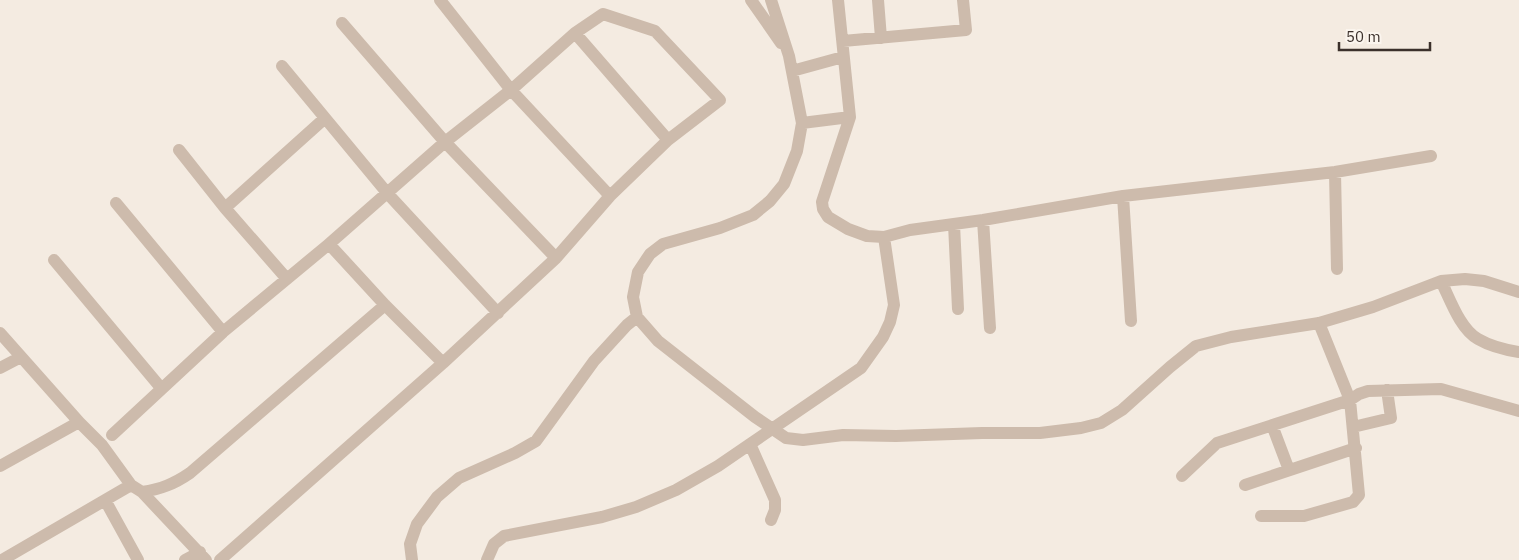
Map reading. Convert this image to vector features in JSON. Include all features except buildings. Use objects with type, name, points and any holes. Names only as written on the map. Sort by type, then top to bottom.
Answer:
[{"type":"street","points":[[440,0],[511,90],[610,196]]},
{"type":"street","points":[[751,0],[789,56]]},
{"type":"street","points":[[771,0],[789,56],[802,123],[797,151],[784,184],[770,201],[753,216],[720,228],[663,244],[650,254],[638,272],[633,297],[637,317],[658,341],[786,438],[803,440],[843,435],[896,436],[1040,433],[1081,428],[1101,423],[1122,410],[1196,346],[1231,337],[1319,323],[1373,307],[1440,281],[1465,279],[1484,281],[1519,292]]},
{"type":"street","points":[[838,0],[850,117],[822,202],[823,209],[828,217],[848,229],[867,236],[884,237],[910,230],[983,220],[1123,196],[1335,172],[1431,156]]},
{"type":"street","points":[[878,0],[881,38]]},
{"type":"street","points":[[842,41],[966,30],[963,0]]},
{"type":"street","points":[[112,435],[223,332],[388,194],[444,142],[511,90],[575,33],[603,14],[655,31],[720,100],[668,140],[610,196],[556,258],[498,313],[220,560]]},
{"type":"street","points":[[342,24],[444,142],[556,258]]},
{"type":"street","points":[[575,33],[668,140]]},
{"type":"street","points":[[792,71],[844,57]]},
{"type":"street","points":[[282,66],[388,194],[498,313]]},
{"type":"street","points":[[802,123],[850,117]]},
{"type":"street","points":[[225,208],[324,119]]},
{"type":"street","points":[[179,150],[225,208],[287,278]]},
{"type":"street","points":[[1335,172],[1337,269]]},
{"type":"street","points":[[1123,196],[1131,322]]},
{"type":"street","points":[[116,203],[223,332]]},
{"type":"street","points":[[983,220],[990,328]]},
{"type":"street","points":[[954,224],[958,309]]},
{"type":"street","points":[[487,560],[494,544],[504,536],[602,517],[636,507],[676,490],[718,466],[860,368],[883,337],[894,305],[884,237]]},
{"type":"street","points":[[329,244],[385,305],[443,363]]},
{"type":"street","points":[[54,260],[162,388]]},
{"type":"street","points":[[1440,281],[1461,322],[1478,339],[1519,352]]},
{"type":"street","points":[[2,560],[106,500],[137,488],[161,489],[190,473],[385,305]]},
{"type":"street","points":[[412,560],[410,544],[416,524],[437,497],[459,478],[516,453],[536,440],[594,361],[627,324],[637,317]]},
{"type":"street","points":[[1260,516],[1304,516],[1353,502],[1359,494],[1350,400],[1319,323]]},
{"type":"street","points":[[0,333],[79,422],[102,445],[137,488],[203,556]]},
{"type":"street","points":[[0,368],[21,357]]},
{"type":"street","points":[[1182,476],[1217,443],[1350,400],[1358,394],[1368,391],[1441,388],[1519,411]]},
{"type":"street","points":[[1353,427],[1391,418],[1387,390]]},
{"type":"street","points":[[0,466],[79,422]]},
{"type":"street","points":[[1272,426],[1289,470]]},
{"type":"street","points":[[750,444],[775,500],[776,510],[771,520]]},
{"type":"street","points":[[1245,485],[1356,448]]},
{"type":"street","points":[[106,500],[138,560]]},
{"type":"street","points":[[185,560],[203,556]]}]
